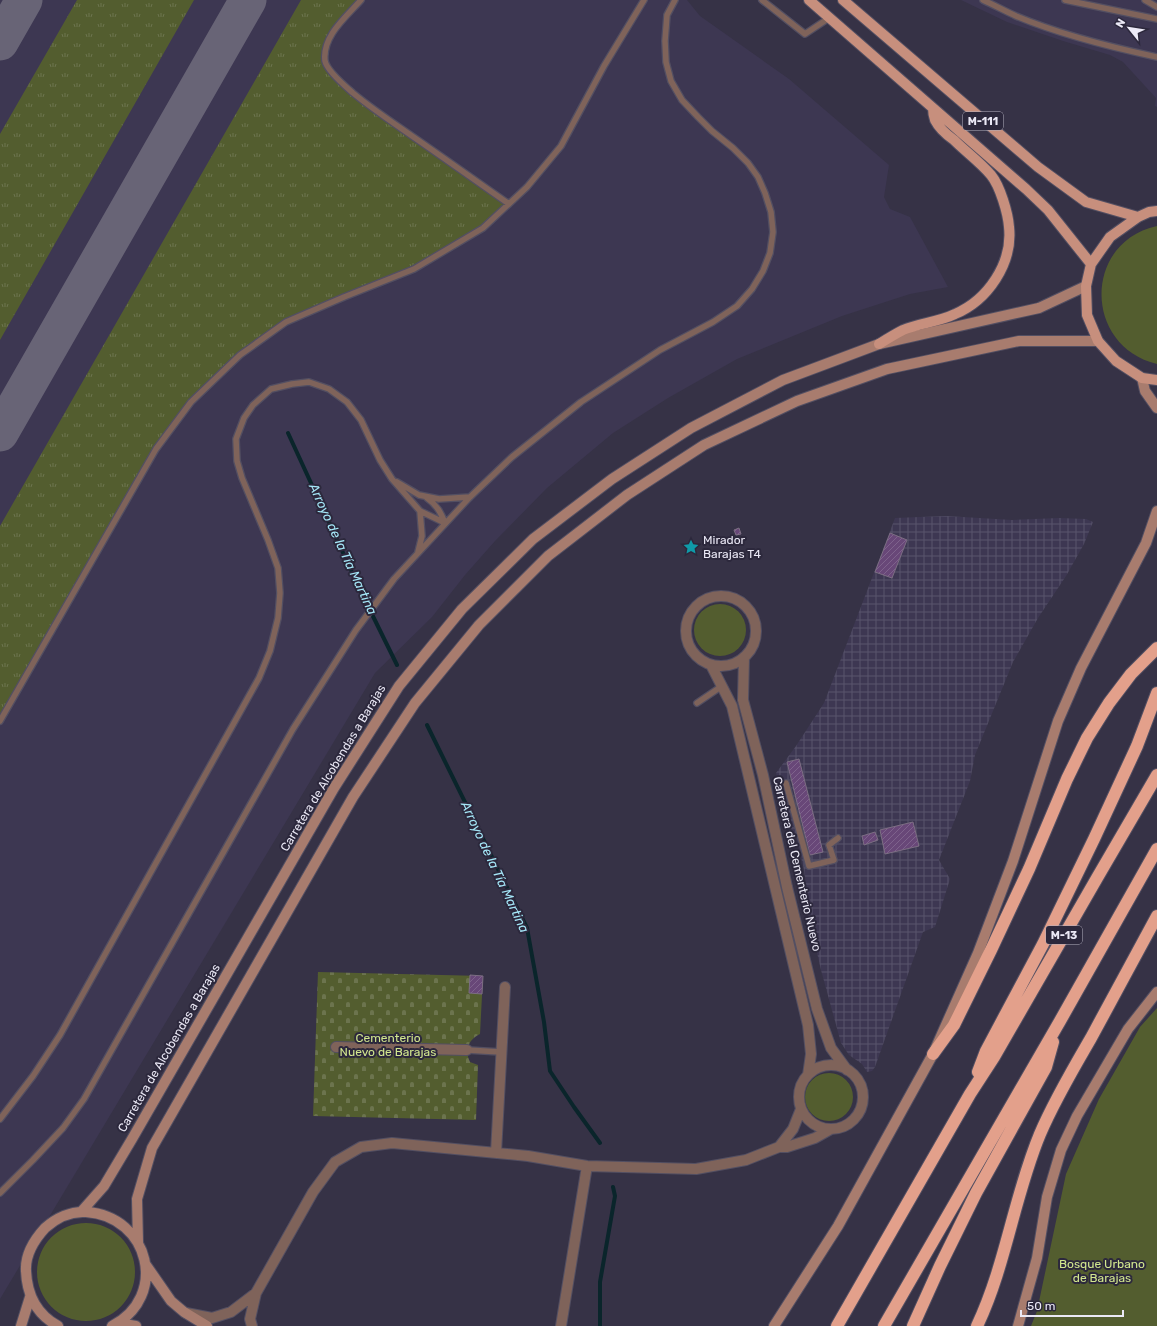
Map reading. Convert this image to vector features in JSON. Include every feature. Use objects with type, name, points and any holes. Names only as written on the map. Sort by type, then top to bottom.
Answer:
[{"type":"highway","points":[[933,1054],[954,1025],[991,950],[1029,869],[1067,779],[1087,738],[1109,703],[1131,674],[1157,648]]},
{"type":"highway","points":[[970,1094],[986,1051],[1043,944],[1094,839],[1137,746],[1157,693]]},
{"type":"highway","name":"M-13","points":[[837,1326],[970,1094],[994,1057],[1157,775]]},
{"type":"highway","points":[[884,1326],[1060,1021],[1157,849]]},
{"type":"highway","points":[[976,1326],[992,1291],[1023,1182],[1040,1134],[1056,1099],[1120,986],[1157,916]]},
{"type":"highway","points":[[913,1326],[940,1266],[976,1193],[1046,1067],[1060,1021]]},
{"type":"main road","name":"M-111","points":[[809,0],[1026,189],[1048,210],[1091,264]]},
{"type":"main road","name":"M-111","points":[[842,0],[1038,167],[1086,202],[1138,217]]},
{"type":"main road","points":[[880,344],[904,330],[955,315],[970,306],[980,298],[997,277],[1008,249],[1010,233],[1008,215],[993,177],[943,131],[935,120],[933,108]]},
{"type":"main road","points":[[1157,212],[1149,212],[1138,217],[1110,237],[1091,264],[1086,286],[1087,316],[1098,341],[1116,362],[1142,378],[1157,380]]},
{"type":"street","name":"Carretera de Alcobendas a Barajas","points":[[81,1212],[104,1186],[334,788],[399,686],[462,609],[533,539],[612,479],[691,428],[783,380],[880,344],[1040,308],[1086,286]]},
{"type":"street","points":[[207,1326],[184,1312],[171,1301],[146,1265],[138,1242],[137,1199],[152,1148],[353,797],[415,703],[479,625],[548,556],[627,495],[704,445],[797,401],[887,369],[1020,341],[1098,341]]},
{"type":"street","points":[[1142,378],[1145,391],[1157,408]]},
{"type":"street","points":[[774,1326],[838,1226],[933,1054],[978,953],[1013,861],[1058,721],[1081,668],[1146,543],[1157,511]]},
{"type":"street","points":[[724,596],[736,599],[745,606],[752,615],[756,626],[755,638],[751,648],[744,658],[734,664],[723,666],[711,665],[701,660],[692,652],[687,642],[686,630],[688,619],[693,609],[702,601],[713,597],[724,596]]},
{"type":"street","name":"Carretera del Cementerio Nuevo","points":[[744,658],[743,700],[763,775],[787,886],[817,1009],[831,1048],[847,1070]]},
{"type":"street","points":[[711,665],[732,706],[808,1025],[811,1054],[808,1075]]},
{"type":"street","points":[[496,1153],[505,987]]},
{"type":"street","points":[[1018,1326],[1037,1258],[1047,1198],[1061,1150],[1077,1116],[1124,1036],[1157,992]]},
{"type":"street","points":[[336,1047],[467,1050]]},
{"type":"street","points":[[826,1066],[837,1066],[847,1070],[856,1078],[861,1086],[863,1096],[857,1116],[850,1123],[841,1128],[821,1128],[805,1117],[801,1109],[799,1100],[803,1082],[808,1075],[817,1069],[826,1066]]},
{"type":"street","points":[[779,1147],[793,1128],[801,1109]]},
{"type":"street","points":[[252,1326],[250,1319],[256,1293],[313,1192],[335,1162],[361,1147],[392,1143],[528,1156],[587,1166],[696,1169],[746,1160],[779,1147],[787,1147],[815,1138],[831,1129]]},
{"type":"street","points":[[561,1326],[587,1166]]},
{"type":"street","points":[[58,1326],[49,1321],[35,1307],[26,1283],[27,1262],[34,1241],[43,1230],[54,1221],[66,1215],[81,1212],[103,1214],[123,1225],[138,1242]]},
{"type":"street","points":[[115,1324],[128,1316],[141,1298],[144,1287],[146,1265]]},
{"type":"street","points":[[184,1312],[212,1318],[231,1312],[256,1293]]},
{"type":"street","points":[[21,1326],[30,1297]]},
{"type":"street","points":[[115,1324],[136,1326]]},
{"type":"lane","points":[[361,0],[335,28],[329,40],[325,54],[326,63],[334,75],[353,93],[509,204]]},
{"type":"lane","points":[[0,721],[156,449],[191,402],[240,355],[286,322],[414,269],[483,228],[527,187],[561,146],[604,66],[644,0]]},
{"type":"lane","points":[[0,1193],[63,1128],[84,1099],[293,729],[356,630],[394,579],[470,497],[512,457],[581,402],[660,350],[713,322],[737,306],[752,289],[763,271],[770,253],[772,232],[771,212],[758,177],[743,158],[698,117],[682,100],[671,81],[666,62],[665,42],[667,15],[675,0]]},
{"type":"lane","points":[[762,0],[805,34],[829,18]]},
{"type":"lane","points":[[983,0],[1016,16],[1049,28],[1128,51],[1157,57]]},
{"type":"lane","points":[[1065,0],[1157,19]]},
{"type":"lane","points":[[1145,0],[1157,7]]},
{"type":"lane","points":[[0,1119],[33,1076],[60,1035],[259,678],[270,651],[278,618],[280,593],[278,568],[242,478],[237,461],[236,439],[244,418],[253,405],[270,389],[292,384],[309,382],[329,389],[347,402],[361,420],[380,460],[392,479],[420,511],[445,523]]},
{"type":"lane","points":[[392,479],[419,495],[439,499],[470,497]]},
{"type":"lane","points":[[425,496],[440,510],[445,523]]},
{"type":"lane","points":[[418,553],[422,536],[420,511]]},
{"type":"lane","points":[[697,703],[722,686]]},
{"type":"lane","points":[[786,783],[809,866],[834,860],[829,845],[838,838]]},
{"type":"lane","points":[[467,1050],[501,1052]]},
{"type":"shaded area","points":[[0,0],[687,0],[700,16],[789,79],[889,165],[884,197],[890,209],[910,217],[948,287],[910,294],[842,316],[737,359],[668,398],[613,433],[547,488],[495,541],[465,575],[432,617],[375,673],[0,1299]]},
{"type":"shaded area","points":[[961,0],[1157,0],[1157,107],[1155,106],[1156,98],[1123,62],[1110,55],[1007,22]]},
{"type":"shaded area","points":[[946,516],[1012,520],[1059,518],[1086,519],[1093,522],[1084,544],[1066,576],[1038,618],[1013,662],[975,755],[970,781],[939,860],[950,879],[935,927],[923,932],[875,1067],[872,1071],[867,1072],[862,1064],[849,1055],[841,1043],[821,970],[806,905],[808,898],[804,870],[796,835],[789,826],[776,773],[796,746],[824,703],[895,518]]},
{"type":"green space","points":[[77,0],[194,0],[0,340],[0,134]]},
{"type":"green space","points":[[301,0],[361,0],[329,40],[326,63],[353,93],[509,204],[483,228],[414,269],[286,322],[240,355],[191,402],[156,449],[0,721],[0,526]]},
{"type":"green space","points":[[1157,226],[1157,364],[1133,354],[1115,337],[1105,317],[1102,294],[1105,272],[1115,252],[1133,236]]},
{"type":"green space","points":[[720,604],[730,606],[738,612],[744,620],[746,630],[744,640],[738,648],[730,654],[720,656],[710,654],[702,648],[696,640],[694,630],[696,620],[702,612],[710,606]]},
{"type":"green space","name":"Cementerio Nuevo de Barajas","points":[[318,972],[483,976],[480,1034],[470,1042],[467,1053],[470,1062],[478,1065],[476,1120],[313,1116]]},
{"type":"green space","name":"Bosque Urbano de Barajas","points":[[1157,1008],[1157,1326],[1031,1326],[1037,1311],[1066,1174],[1099,1099],[1140,1027]]},
{"type":"green space","points":[[824,1073],[834,1073],[846,1080],[853,1092],[853,1102],[846,1114],[834,1121],[824,1121],[816,1117],[809,1110],[805,1102],[805,1092],[809,1084],[816,1077]]},
{"type":"green space","points":[[86,1223],[105,1226],[121,1237],[132,1253],[135,1272],[132,1291],[121,1307],[105,1318],[86,1321],[67,1318],[51,1307],[40,1291],[37,1272],[40,1253],[51,1237],[67,1226]]},
{"type":"building","points":[[739,528],[741,534],[736,535],[734,530]]},
{"type":"building","points":[[890,533],[907,540],[892,578],[875,572]]},
{"type":"building","points":[[799,759],[823,852],[810,855],[787,762]]},
{"type":"building","points":[[913,822],[919,846],[885,854],[880,830]]},
{"type":"building","points":[[875,832],[878,840],[864,845],[862,836]]},
{"type":"building","points":[[470,975],[483,976],[482,994],[469,993]]},
{"type":"waterway","name":"Arroyo de la Tía Martina","points":[[288,433],[362,594],[397,665]]},
{"type":"waterway","name":"Arroyo de la Tía Martina","points":[[427,725],[527,928],[544,1022],[550,1071],[600,1143]]},
{"type":"waterway","name":"Arroyo de la Tía Martina","points":[[600,1326],[600,1282],[615,1196],[613,1187]]},
{"type":"taxiway","points":[[0,42],[24,0]]},
{"type":"taxiway","points":[[0,433],[248,0]]},
{"type":"place","name":"Mirador Barajas T4","points":[[691,547]]}]
